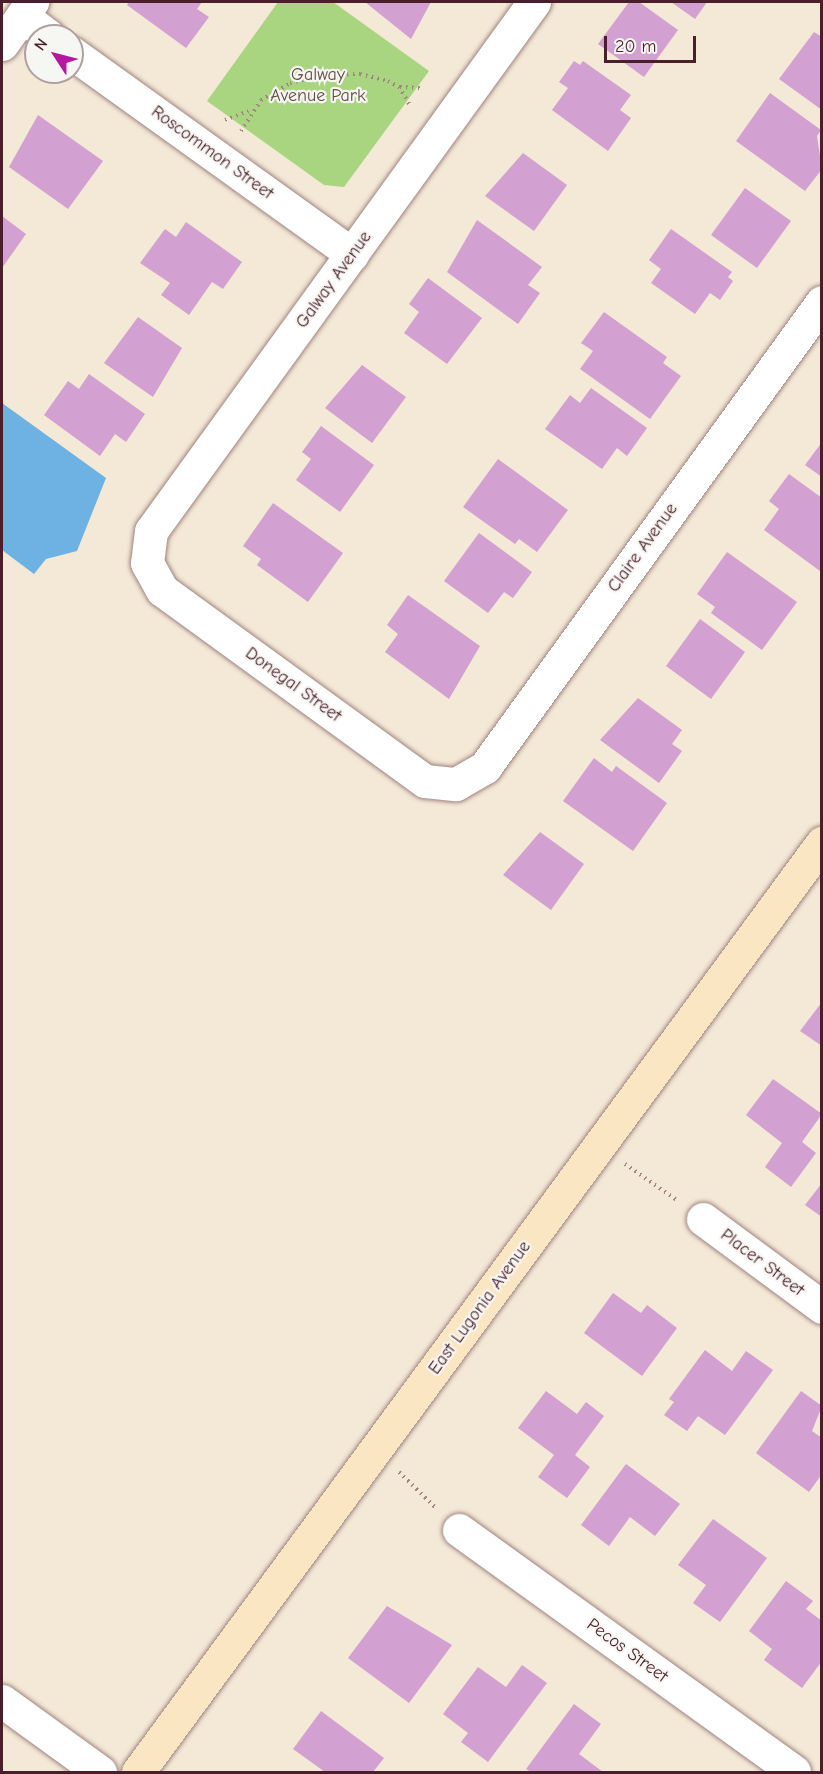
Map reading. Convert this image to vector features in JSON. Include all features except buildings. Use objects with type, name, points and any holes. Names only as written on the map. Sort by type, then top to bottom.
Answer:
[{"type":"main road","name":"East Lugonia Avenue","points":[[138,1773],[822,843]]},
{"type":"street","name":"Galway Avenue","points":[[147,563],[151,531],[534,2]]},
{"type":"street","points":[[2,44],[27,9],[39,24]]},
{"type":"street","name":"Roscommon Street","points":[[84,61],[352,254]]},
{"type":"street","name":"Claire Avenue","points":[[456,784],[485,767],[822,302]]},
{"type":"street","name":"Donegal Street","points":[[147,563],[162,590],[425,781],[456,784]]},
{"type":"street","name":"Placer Street","points":[[703,1219],[822,1307]]},
{"type":"street","name":"Pecos Street","points":[[459,1530],[794,1773]]},
{"type":"street","points":[[2,1701],[100,1773]]},
{"type":"path","points":[[225,120],[249,111],[290,83],[323,75],[360,74],[399,87],[422,88]]},
{"type":"path","points":[[399,87],[410,105]]},
{"type":"path","points":[[242,131],[249,111]]},
{"type":"path","points":[[599,1145],[703,1219]]},
{"type":"path","points":[[375,1450],[459,1530]]},
{"type":"green space","name":"Galway Avenue Park","points":[[278,2],[333,2],[429,71],[344,187],[324,185],[207,101]]},
{"type":"water","points":[[2,403],[106,478],[77,551],[46,559],[34,574],[2,550]]}]
